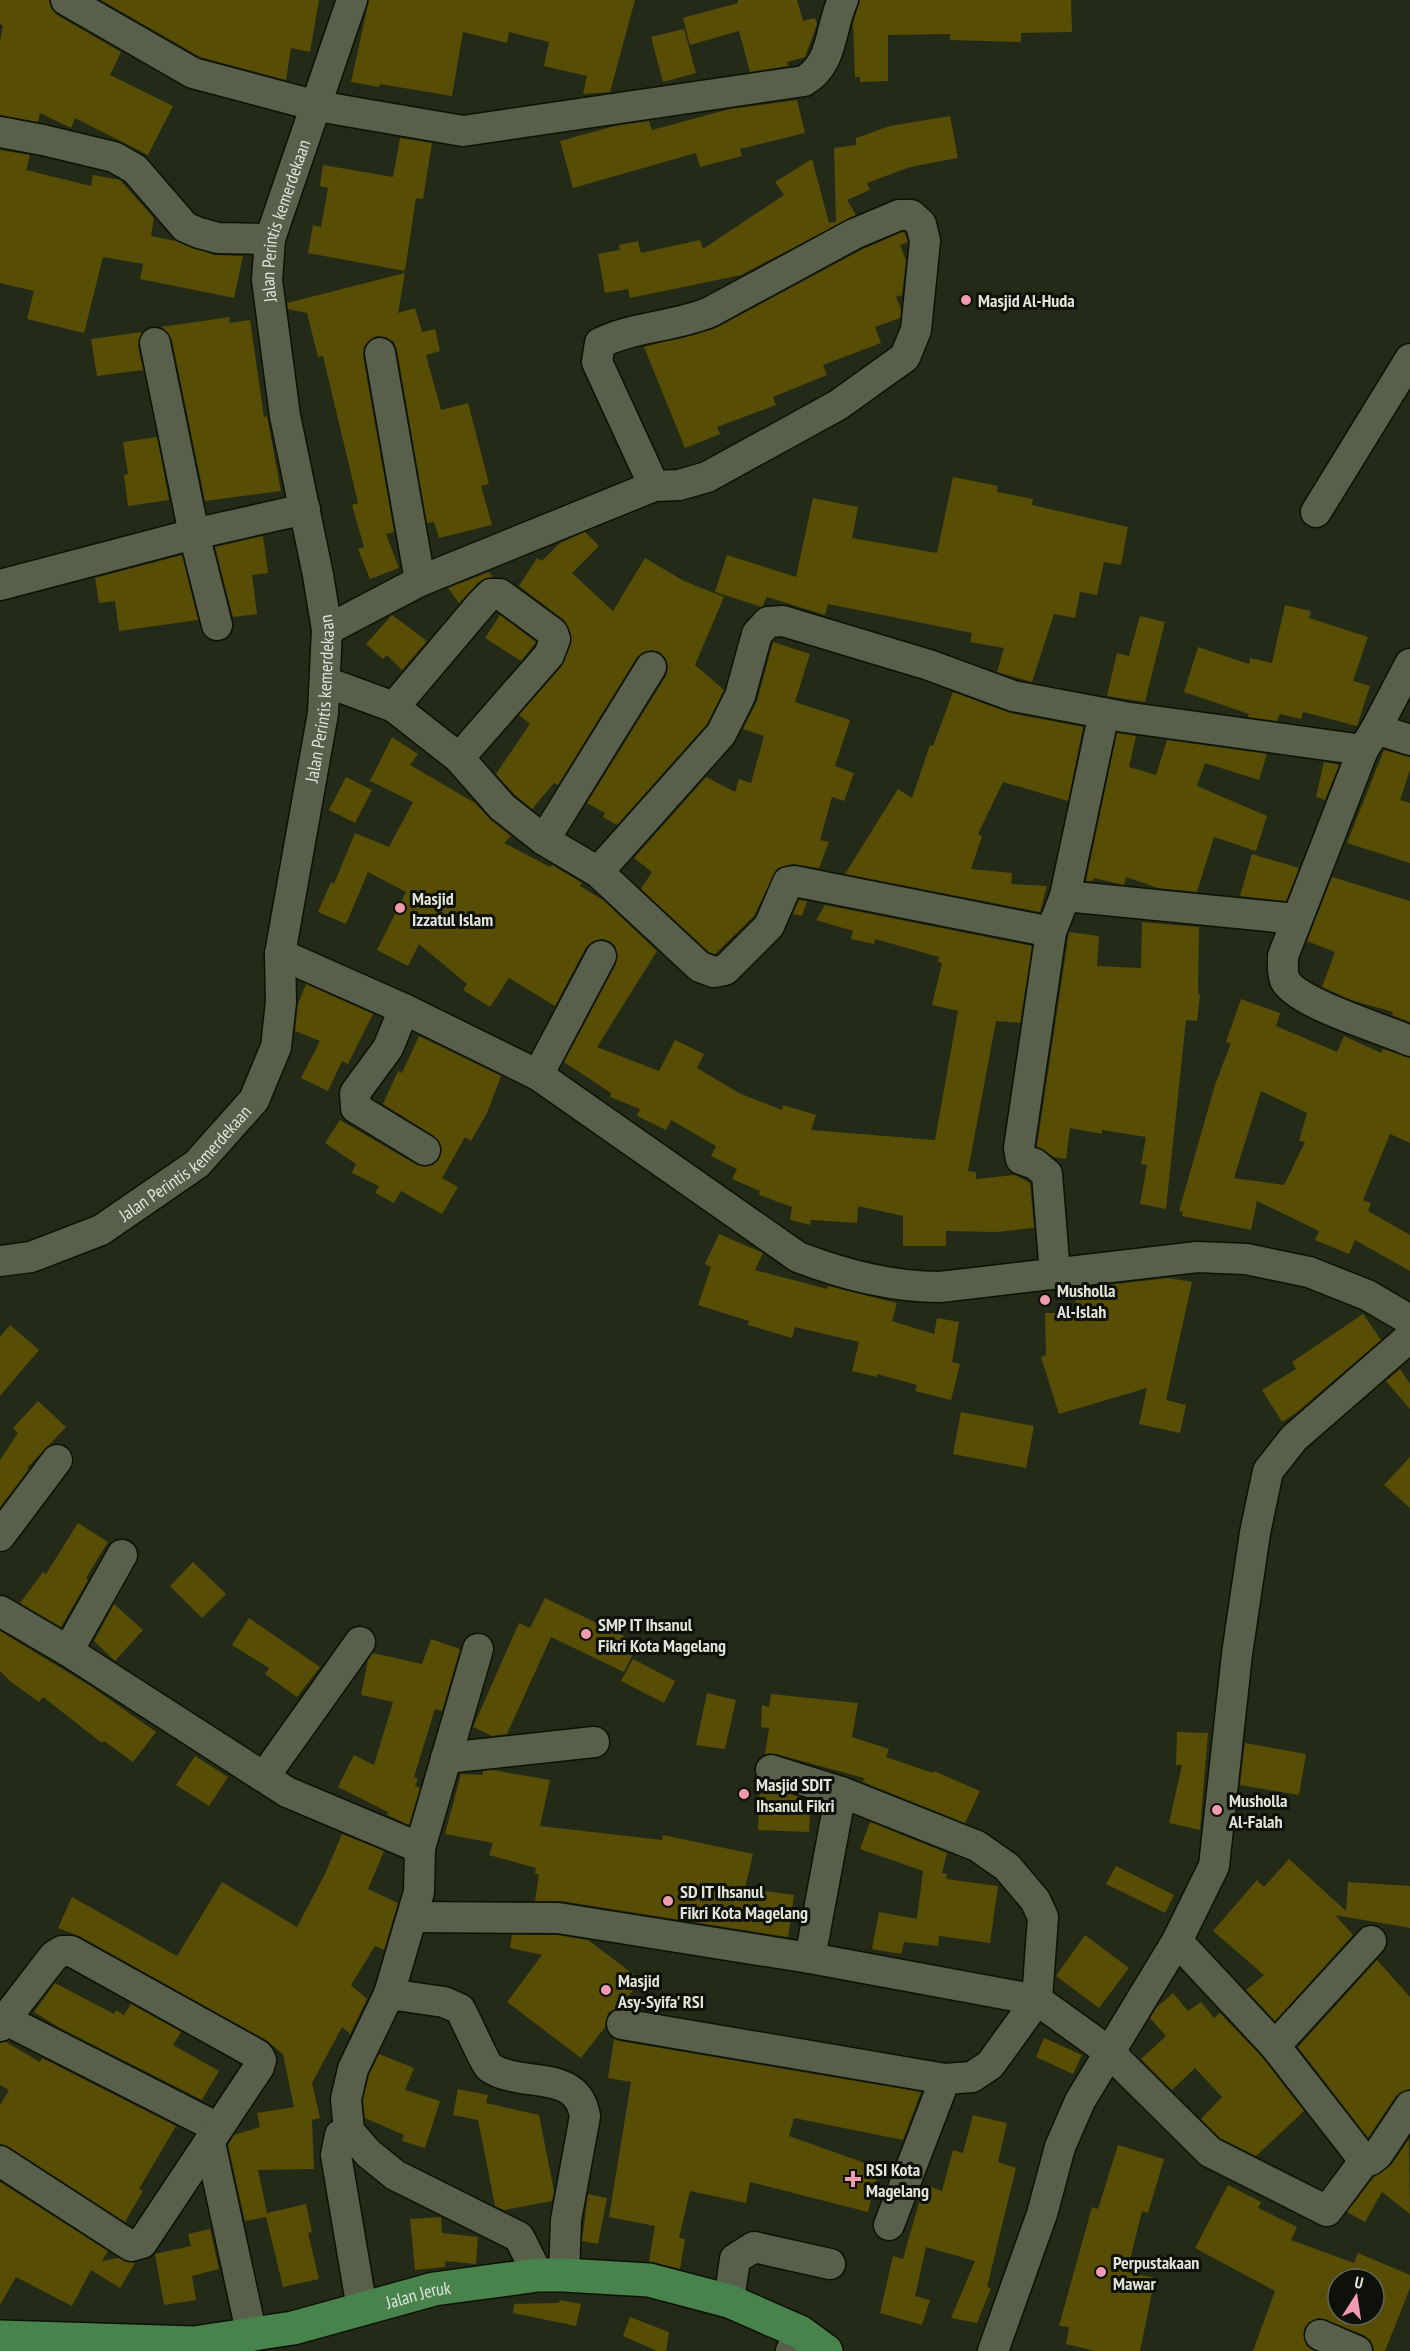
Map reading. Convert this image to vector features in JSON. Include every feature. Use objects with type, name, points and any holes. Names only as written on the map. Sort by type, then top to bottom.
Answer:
[{"type":"main road","name":"Jalan Jeruk","points":[[0,2337],[194,2343],[252,2336],[434,2289],[551,2275],[649,2280],[729,2301],[805,2345]]},
{"type":"street","points":[[66,0],[193,73],[317,106],[463,131],[804,81],[816,74],[825,64],[835,17],[843,0]]},
{"type":"street","name":"Jalan Perintis kemerdekaan","points":[[0,1261],[31,1257],[101,1230],[197,1164],[254,1100],[276,1047],[281,1002],[280,954],[316,757],[326,682],[327,630],[285,416],[267,280],[270,239],[352,0]]},
{"type":"street","points":[[0,132],[114,157],[135,169],[186,227],[199,233],[218,238],[270,239]]},
{"type":"street","points":[[327,630],[420,581],[654,486],[679,484],[707,477],[838,405],[905,357],[916,330],[925,241],[921,224],[911,215],[899,215],[854,234],[710,312],[698,317],[618,334],[600,343],[597,362],[654,486]]},
{"type":"street","points":[[155,343],[194,534],[217,625]]},
{"type":"street","points":[[380,353],[420,581]]},
{"type":"street","points":[[1316,512],[1398,404],[1410,359]]},
{"type":"street","points":[[0,585],[194,534],[305,509]]},
{"type":"street","points":[[394,707],[491,594],[500,594],[553,633],[555,639],[549,655],[459,758]]},
{"type":"street","points":[[598,872],[721,734],[740,696],[757,634],[768,622],[783,621],[929,665],[1013,696],[1104,713],[1370,739],[1410,740]]},
{"type":"street","points":[[1410,664],[1370,739],[1282,956],[1284,979],[1298,995],[1317,1006],[1378,1027],[1410,1041]]},
{"type":"street","points":[[544,840],[651,666]]},
{"type":"street","points":[[326,682],[394,707],[459,758],[502,807],[544,840],[598,872],[700,968],[714,972],[725,970],[769,926],[789,882],[794,881],[1052,932]]},
{"type":"street","points":[[1055,1274],[1047,1173],[1035,1164],[1021,1159],[1019,1148],[1052,932],[1065,896],[1104,713]]},
{"type":"street","points":[[1065,896],[1297,919]]},
{"type":"street","points":[[280,954],[404,1009],[538,1075],[798,1257],[817,1264],[912,1287],[973,1285],[1197,1257],[1246,1259],[1309,1272],[1367,1295],[1410,1320]]},
{"type":"street","points":[[538,1075],[602,956]]},
{"type":"street","points":[[404,1009],[388,1048],[355,1093],[353,1100],[356,1107],[425,1150]]},
{"type":"street","points":[[993,2351],[1042,2214],[1060,2147],[1080,2101],[1108,2051],[1177,1941],[1214,1866],[1237,1654],[1255,1533],[1268,1471],[1294,1438],[1410,1336]]},
{"type":"street","points":[[0,1536],[57,1460]]},
{"type":"street","points":[[68,1651],[122,1555]]},
{"type":"street","points":[[0,1611],[68,1651],[287,1792],[420,1848]]},
{"type":"street","points":[[264,1777],[360,1642]]},
{"type":"street","points":[[478,1648],[420,1848],[419,1892],[389,1994],[352,2069],[346,2099],[349,2131],[368,2154],[395,2175],[519,2237],[551,2275]]},
{"type":"street","points":[[446,1758],[594,1742]]},
{"type":"street","points":[[622,2024],[945,2079],[972,2077],[990,2065],[1037,2000],[1042,1917],[1035,1900],[1007,1867],[977,1846],[841,1792],[771,1770]]},
{"type":"street","points":[[810,1959],[841,1792]]},
{"type":"street","points":[[411,1917],[558,1918],[810,1959],[1037,2000],[1108,2051],[1210,2152],[1324,2211],[1329,2208],[1363,2161],[1371,2160],[1378,2154],[1408,2111]]},
{"type":"street","points":[[1177,1941],[1275,2046],[1348,2137],[1363,2161]]},
{"type":"street","points":[[1275,2046],[1371,1941]]},
{"type":"street","points":[[0,2161],[136,2247],[142,2243],[214,2136],[259,2067],[261,2060],[258,2055],[71,1951],[62,1951],[54,1956],[3,2023],[214,2136]]},
{"type":"street","points":[[389,1994],[444,2002],[460,2009],[487,2066],[502,2073],[567,2087],[582,2101],[585,2116],[566,2220],[551,2275]]},
{"type":"street","points":[[890,2225],[945,2079]]},
{"type":"street","points":[[349,2131],[340,2135],[336,2155],[362,2309]]},
{"type":"street","points":[[214,2136],[252,2336]]},
{"type":"street","points":[[729,2301],[735,2259],[754,2247],[830,2264]]},
{"type":"street","points":[[1320,2335],[1357,2351]]},
{"type":"building","points":[[0,0],[49,0],[51,8],[57,15],[121,52],[110,75],[173,106],[148,155],[75,118],[71,128],[40,113],[38,122],[0,115],[0,41],[3,26],[0,24]]},
{"type":"building","points":[[101,0],[319,0],[310,52],[291,48],[286,80],[200,57]]},
{"type":"building","points":[[369,0],[635,0],[610,92],[583,94],[587,76],[544,66],[549,42],[509,32],[507,43],[463,32],[452,96],[380,84],[379,87],[351,82]]},
{"type":"building","points":[[738,0],[797,0],[803,21],[815,18],[817,24],[805,57],[787,62],[788,66],[750,72],[739,31],[690,45],[683,18],[738,3]]},
{"type":"building","points":[[860,0],[1071,0],[1072,32],[1021,33],[1021,42],[950,40],[950,34],[888,35],[888,81],[860,82],[860,77],[855,77],[853,23]]},
{"type":"building","points":[[684,29],[696,73],[663,82],[651,37]]},
{"type":"building","points":[[797,100],[805,133],[740,149],[742,156],[700,167],[696,153],[573,188],[560,141],[615,126],[649,121],[652,130],[730,109]]},
{"type":"building","points":[[950,116],[958,158],[910,167],[867,183],[870,190],[847,200],[856,215],[741,275],[630,298],[628,289],[605,293],[598,254],[620,250],[619,245],[638,241],[641,253],[700,240],[703,249],[784,195],[775,182],[812,159],[829,223],[836,222],[834,148],[856,145],[856,138],[890,126]]},
{"type":"building","points":[[400,138],[432,143],[423,199],[416,198],[405,271],[308,253],[313,225],[321,227],[328,188],[320,186],[323,165],[393,177]]},
{"type":"building","points":[[0,150],[30,155],[26,170],[91,186],[93,175],[120,180],[154,218],[151,236],[176,241],[214,255],[243,256],[234,298],[140,279],[143,264],[103,257],[84,333],[27,319],[34,291],[0,283]]},
{"type":"building","points":[[902,232],[905,233],[908,242],[900,245],[906,260],[902,295],[896,297],[901,309],[900,318],[875,327],[881,343],[823,365],[827,375],[773,397],[776,405],[717,427],[720,434],[685,448],[644,347],[716,328],[861,250]]},
{"type":"building","points":[[405,273],[398,313],[415,308],[422,332],[435,329],[440,351],[426,355],[441,410],[468,403],[489,484],[481,486],[492,525],[439,538],[434,522],[427,523],[397,350],[394,342],[386,337],[376,336],[364,347],[363,356],[394,532],[386,534],[399,568],[370,579],[358,549],[364,547],[352,505],[358,503],[323,356],[318,357],[307,313],[288,309],[287,303]]},
{"type":"building","points":[[230,317],[229,323],[250,320],[264,417],[267,416],[281,491],[205,501],[172,340],[161,327]]},
{"type":"building","points":[[142,332],[138,346],[143,370],[97,376],[91,339]]},
{"type":"building","points":[[157,437],[169,500],[128,506],[124,475],[128,474],[123,442]]},
{"type":"building","points":[[953,477],[998,486],[997,492],[1033,499],[1032,505],[1128,527],[1121,565],[1104,562],[1097,595],[1080,592],[1075,618],[1054,614],[1032,682],[997,672],[1004,648],[970,642],[972,633],[828,604],[825,615],[767,597],[762,607],[715,592],[727,555],[796,577],[813,498],[858,507],[852,538],[937,553]]},
{"type":"building","points":[[585,532],[599,546],[572,573],[613,611],[645,558],[684,581],[724,597],[695,665],[724,690],[707,724],[617,825],[603,817],[605,813],[587,803],[666,676],[668,668],[666,659],[660,652],[651,650],[637,657],[558,785],[554,783],[532,809],[496,774],[530,724],[519,715],[562,666],[571,644],[571,634],[564,620],[519,586],[537,558],[542,561],[560,543]]},
{"type":"building","points":[[263,536],[268,573],[252,575],[257,614],[233,617],[215,547]]},
{"type":"building","points":[[182,555],[198,620],[119,631],[115,601],[99,603],[95,578]]},
{"type":"building","points":[[489,572],[493,577],[479,582],[459,603],[448,588]]},
{"type":"building","points":[[1285,605],[1311,611],[1309,618],[1368,637],[1353,681],[1370,686],[1357,726],[1303,712],[1301,719],[1280,714],[1277,721],[1248,717],[1249,714],[1184,692],[1198,647],[1249,664],[1250,658],[1272,663]]},
{"type":"building","points":[[392,615],[427,641],[402,670],[387,655],[383,659],[366,644]]},
{"type":"building","points":[[500,615],[536,642],[521,661],[485,638]]},
{"type":"building","points":[[1140,616],[1165,622],[1145,702],[1107,696],[1117,653],[1129,656]]},
{"type":"building","points":[[773,642],[810,654],[795,702],[850,720],[835,766],[854,773],[844,801],[832,797],[820,840],[829,842],[819,868],[792,864],[777,869],[754,916],[715,954],[709,952],[641,889],[652,872],[634,858],[706,777],[735,792],[739,779],[751,783],[764,736],[743,729],[757,701]]},
{"type":"building","points":[[953,692],[1010,713],[1083,727],[1068,801],[1003,782],[978,834],[982,836],[971,869],[1012,873],[1011,884],[1047,886],[1040,912],[845,874],[898,789],[912,798],[930,745],[933,746]]},
{"type":"building","points":[[1117,733],[1136,736],[1129,767],[1156,775],[1167,740],[1267,754],[1259,780],[1205,763],[1197,786],[1267,816],[1256,851],[1214,837],[1197,892],[1158,888],[1126,877],[1124,885],[1094,878],[1093,881],[1086,881]]},
{"type":"building","points":[[392,737],[418,754],[410,765],[475,803],[511,836],[504,843],[550,867],[552,865],[582,883],[580,886],[603,900],[657,951],[597,1047],[659,1071],[675,1040],[704,1054],[697,1068],[739,1093],[782,1110],[783,1105],[816,1115],[811,1130],[935,1140],[958,1011],[932,1005],[942,963],[938,962],[939,957],[875,939],[874,944],[851,939],[853,931],[816,920],[825,905],[1032,946],[1020,1023],[996,1021],[968,1171],[976,1172],[976,1179],[1015,1175],[1030,1183],[1034,1228],[995,1232],[946,1231],[946,1246],[903,1246],[903,1216],[858,1206],[857,1223],[811,1220],[810,1225],[790,1220],[792,1207],[759,1195],[760,1191],[732,1179],[737,1169],[711,1156],[716,1146],[671,1120],[666,1130],[637,1116],[640,1109],[610,1097],[611,1093],[564,1062],[616,964],[616,947],[610,941],[600,939],[586,947],[555,1006],[509,978],[490,1007],[463,990],[467,984],[419,944],[408,966],[377,950],[406,892],[368,872],[346,924],[318,912],[331,882],[334,884],[355,833],[389,847],[413,802],[370,781]]},
{"type":"building","points":[[1384,750],[1410,757],[1410,770],[1400,800],[1410,803],[1410,863],[1347,843]]},
{"type":"building","points":[[1324,762],[1339,765],[1325,800],[1316,797]]},
{"type":"building","points":[[346,777],[372,790],[355,823],[329,810]]},
{"type":"building","points":[[1252,854],[1299,868],[1286,901],[1240,896]]},
{"type":"building","points":[[1332,877],[1410,901],[1410,1022],[1392,1015],[1393,1012],[1351,1000],[1322,987],[1335,952],[1307,941]]},
{"type":"building","points":[[799,900],[807,901],[802,916],[793,914]]},
{"type":"building","points":[[1142,922],[1199,927],[1198,994],[1200,994],[1197,1021],[1186,1020],[1166,1209],[1140,1204],[1147,1165],[1141,1164],[1146,1137],[1102,1130],[1102,1134],[1070,1128],[1066,1159],[1054,1157],[1037,1146],[1069,932],[1099,936],[1097,966],[1141,968]]},
{"type":"building","points":[[306,984],[373,1014],[348,1064],[342,1061],[328,1091],[301,1078],[320,1041],[295,1031],[298,1004]]},
{"type":"building","points":[[1241,999],[1280,1013],[1276,1026],[1337,1052],[1344,1036],[1381,1053],[1383,1049],[1410,1058],[1410,1143],[1390,1134],[1363,1200],[1371,1203],[1368,1211],[1410,1235],[1410,1271],[1355,1240],[1349,1254],[1315,1240],[1319,1231],[1257,1201],[1251,1230],[1182,1216],[1183,1212],[1179,1211],[1215,1085],[1231,1043],[1226,1042]],"holes":[[[1261,1091],[1307,1113],[1299,1141],[1305,1142],[1284,1185],[1234,1178]]]},
{"type":"building","points":[[419,1036],[501,1076],[487,1113],[471,1141],[465,1137],[442,1178],[458,1187],[442,1214],[401,1191],[394,1203],[375,1193],[379,1186],[352,1173],[356,1164],[325,1143],[340,1120],[417,1165],[433,1165],[439,1159],[442,1150],[434,1136],[383,1104],[398,1071],[402,1073]]},
{"type":"building","points":[[719,1234],[763,1253],[755,1270],[827,1289],[828,1286],[897,1303],[892,1321],[934,1334],[937,1318],[959,1322],[952,1362],[960,1364],[951,1400],[915,1391],[917,1385],[877,1374],[877,1377],[852,1371],[859,1342],[795,1327],[792,1338],[748,1325],[749,1321],[698,1305],[711,1267],[705,1264]]},
{"type":"building","points":[[1168,1278],[1192,1282],[1166,1400],[1186,1405],[1180,1433],[1139,1424],[1147,1388],[1059,1414],[1041,1357],[1046,1355],[1045,1313],[1077,1313],[1074,1289]]},
{"type":"building","points":[[1363,1314],[1381,1340],[1296,1413],[1282,1422],[1262,1390],[1296,1369],[1292,1362]]},
{"type":"building","points":[[10,1325],[39,1350],[0,1396],[0,1337]]},
{"type":"building","points":[[1400,1369],[1410,1384],[1410,1409],[1386,1381]]},
{"type":"building","points":[[38,1401],[66,1427],[27,1468],[29,1469],[0,1507],[0,1460],[18,1433],[13,1428]]},
{"type":"building","points":[[961,1412],[1034,1426],[1026,1468],[953,1454]]},
{"type":"building","points":[[1410,1457],[1410,1508],[1384,1485]]},
{"type":"building","points":[[78,1523],[108,1542],[86,1578],[88,1580],[61,1627],[20,1603],[43,1572],[46,1574]]},
{"type":"building","points":[[193,1562],[226,1594],[202,1618],[170,1586]]},
{"type":"building","points":[[545,1598],[638,1643],[624,1672],[551,1637],[507,1734],[492,1736],[473,1727],[519,1623],[530,1628]]},
{"type":"building","points":[[114,1604],[143,1630],[115,1661],[94,1641]]},
{"type":"building","points":[[249,1618],[320,1667],[297,1697],[265,1674],[269,1668],[232,1645]]},
{"type":"building","points":[[0,1631],[92,1687],[156,1732],[133,1762],[104,1741],[102,1743],[43,1697],[39,1702],[11,1682],[0,1671]]},
{"type":"building","points":[[431,1639],[460,1649],[442,1711],[435,1709],[414,1777],[418,1779],[415,1786],[420,1788],[409,1825],[338,1787],[354,1755],[374,1765],[393,1702],[361,1695],[368,1660],[373,1653],[422,1664]]},
{"type":"building","points":[[633,1659],[675,1681],[664,1703],[621,1681]]},
{"type":"building","points":[[707,1693],[736,1700],[725,1749],[696,1745]]},
{"type":"building","points":[[771,1694],[858,1703],[852,1737],[889,1749],[886,1757],[933,1773],[934,1771],[980,1791],[965,1823],[863,1782],[864,1778],[776,1754],[765,1754],[769,1728],[761,1727],[762,1705],[769,1707]]},
{"type":"building","points":[[1177,1732],[1208,1733],[1200,1830],[1169,1823],[1182,1765],[1176,1765]]},
{"type":"building","points":[[1245,1743],[1306,1754],[1299,1795],[1240,1785]]},
{"type":"building","points":[[195,1756],[228,1777],[209,1806],[176,1785]]},
{"type":"building","points":[[493,1770],[550,1780],[540,1826],[662,1840],[663,1835],[753,1854],[745,1888],[794,1895],[788,1937],[561,1901],[535,1901],[539,1874],[535,1874],[536,1868],[489,1855],[493,1843],[445,1834],[461,1774],[483,1775],[483,1771]]},
{"type":"building","points":[[760,1783],[811,1801],[809,1832],[758,1830]]},
{"type":"building","points":[[870,1822],[947,1853],[942,1873],[947,1874],[946,1879],[998,1886],[990,1943],[939,1936],[938,1946],[904,1942],[901,1954],[872,1949],[879,1912],[917,1919],[923,1871],[860,1849]]},
{"type":"building","points":[[342,1834],[384,1851],[368,1889],[398,1903],[384,1950],[375,1946],[351,1985],[367,1999],[350,2034],[342,2027],[312,2083],[320,2118],[312,2120],[314,2169],[258,2170],[267,2213],[306,2204],[312,2232],[308,2233],[319,2279],[283,2287],[266,2217],[245,2221],[228,2145],[234,2135],[260,2127],[257,2113],[294,2107],[283,2054],[266,2040],[79,1936],[58,1928],[72,1897],[177,1956],[222,1882],[297,1927],[325,1874]]},
{"type":"building","points":[[1289,1859],[1346,1911],[1348,1882],[1410,1886],[1410,1928],[1335,1915],[1353,1935],[1275,2021],[1246,1990],[1264,1975],[1213,1931],[1257,1880],[1264,1887]]},
{"type":"building","points":[[1116,1866],[1174,1895],[1165,1913],[1106,1884]]},
{"type":"building","points":[[512,1935],[557,1935],[588,1940],[641,1980],[620,2007],[608,2013],[605,2027],[581,2058],[507,2002],[542,1955],[510,1948]]},
{"type":"building","points":[[1085,1935],[1129,1968],[1099,2008],[1056,1976]]},
{"type":"building","points":[[1377,1960],[1410,1997],[1410,2089],[1396,2096],[1368,2138],[1298,2047]]},
{"type":"building","points":[[55,1983],[114,2014],[116,2010],[124,2015],[131,2004],[181,2032],[173,2045],[219,2071],[202,2100],[60,2028],[34,2012]]},
{"type":"building","points":[[1173,1993],[1188,2011],[1201,2002],[1214,2018],[1220,2013],[1262,2057],[1304,2111],[1256,2156],[1220,2138],[1201,2119],[1222,2097],[1195,2068],[1172,2090],[1141,2059],[1166,2036],[1150,2018],[1157,2007]]},
{"type":"building","points":[[1044,2038],[1082,2055],[1073,2074],[1036,2057]]},
{"type":"building","points":[[614,2039],[921,2092],[903,2140],[794,2118],[789,2136],[879,2168],[868,2212],[750,2182],[746,2203],[690,2191],[679,2238],[685,2239],[680,2269],[649,2261],[655,2226],[609,2217],[631,2082],[608,2078]]},
{"type":"building","points":[[6,2042],[40,2062],[42,2058],[176,2126],[139,2189],[143,2191],[125,2222],[9,2147],[0,2144],[0,2105],[9,2090],[0,2085],[0,2043]]},
{"type":"building","points":[[379,2054],[414,2068],[405,2090],[440,2101],[425,2148],[402,2141],[404,2135],[365,2118],[363,2100],[369,2075]]},
{"type":"building","points":[[458,2089],[488,2095],[486,2103],[539,2115],[554,2191],[552,2201],[504,2210],[495,2206],[478,2120],[453,2115]]},
{"type":"building","points":[[973,2115],[1007,2123],[998,2162],[1016,2168],[987,2287],[991,2288],[977,2323],[951,2318],[975,2261],[926,2247],[915,2296],[930,2300],[922,2325],[880,2313],[893,2256],[903,2259],[920,2199],[924,2200],[929,2186],[942,2191],[953,2150],[963,2153]]},
{"type":"building","points":[[1409,2139],[1410,2214],[1382,2192],[1365,2222],[1347,2212],[1374,2177],[1392,2164]]},
{"type":"building","points":[[1118,2145],[1164,2159],[1148,2213],[1142,2211],[1127,2272],[1155,2278],[1140,2351],[1095,2351],[1066,2344],[1069,2327],[1059,2326],[1092,2207],[1098,2209]]},
{"type":"building","points":[[0,2182],[108,2251],[102,2261],[118,2258],[135,2263],[120,2288],[91,2270],[72,2306],[16,2277],[0,2305]]},
{"type":"building","points":[[1228,2185],[1261,2202],[1258,2208],[1297,2227],[1291,2240],[1354,2263],[1358,2253],[1410,2275],[1410,2288],[1385,2351],[1374,2351],[1371,2341],[1364,2335],[1343,2327],[1386,2327],[1386,2267],[1326,2267],[1326,2321],[1319,2318],[1309,2322],[1304,2329],[1306,2345],[1314,2351],[1253,2351],[1275,2291],[1195,2248]]},
{"type":"building","points":[[588,2194],[607,2198],[598,2244],[582,2241]]},
{"type":"building","points":[[441,2217],[442,2233],[478,2237],[476,2264],[445,2261],[445,2267],[415,2270],[410,2219]]},
{"type":"building","points":[[210,2229],[219,2269],[192,2276],[196,2300],[164,2305],[155,2254],[191,2246],[188,2234]]},
{"type":"building","points":[[560,2300],[581,2304],[576,2326],[513,2313],[514,2304],[559,2303]]},
{"type":"building","points":[[630,2317],[669,2332],[666,2351],[657,2351],[623,2336]]},
{"type":"place","name":"Masjid Al-Huda","points":[[966,300]]},
{"type":"place","name":"Masjid Izzatul Islam","points":[[400,908]]},
{"type":"place","name":"Musholla Al-Islah","points":[[1045,1300]]},
{"type":"place","name":"SMP IT Ihsanul Fikri Kota Magelang","points":[[586,1634]]},
{"type":"place","name":"Masjid SDIT Ihsanul Fikri","points":[[744,1794]]},
{"type":"place","name":"Musholla Al-Falah","points":[[1217,1810]]},
{"type":"place","name":"SD IT Ihsanul Fikri Kota Magelang","points":[[668,1901]]},
{"type":"place","name":"Masjid Asy-Syifa' RSI","points":[[606,1990]]},
{"type":"place","name":"RSI Kota Magelang","points":[[853,2179]]},
{"type":"place","name":"Perpustakaan Mawar","points":[[1101,2272]]}]
